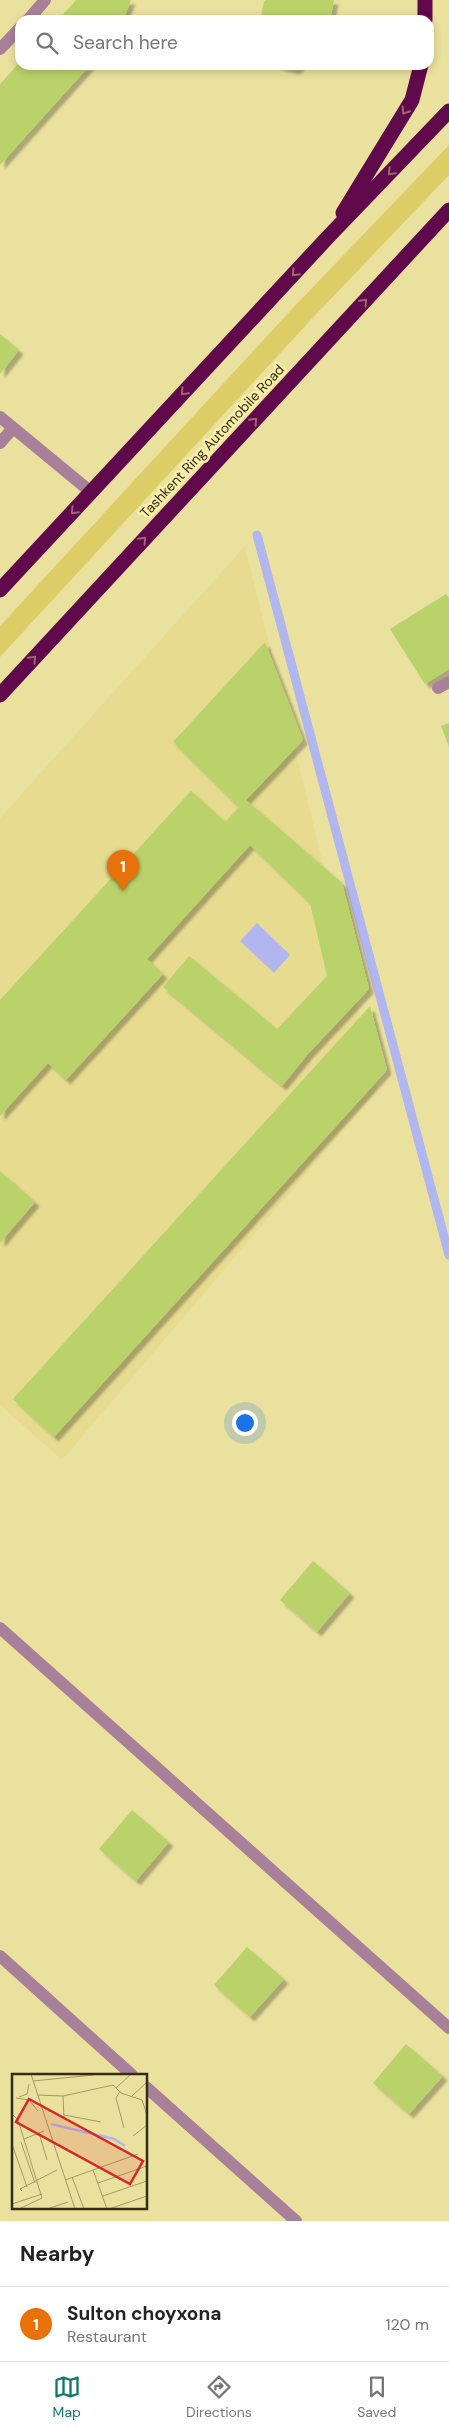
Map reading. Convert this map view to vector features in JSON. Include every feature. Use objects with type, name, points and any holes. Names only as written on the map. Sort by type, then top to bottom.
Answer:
[{"type":"highway","points":[[425,0],[425,15]]},
{"type":"highway","points":[[328,237],[412,100],[420,70]]},
{"type":"highway","points":[[0,590],[328,237],[449,111]]},
{"type":"highway","name":"Tashkent Ring Automobile Road","points":[[0,695],[449,210]]},
{"type":"street","points":[[32,15],[46,0]]},
{"type":"street","points":[[0,49],[15,33]]},
{"type":"street","points":[[0,417],[91,492]]},
{"type":"street","points":[[0,443],[13,428]]},
{"type":"street","points":[[0,1628],[449,2028]]},
{"type":"street","points":[[0,1956],[131,2074]]},
{"type":"street","points":[[148,2089],[296,2221]]},
{"type":"shaded area","points":[[449,145],[449,175],[307,324],[0,657],[0,626],[291,310]]},
{"type":"shaded area","points":[[245,546],[378,1089],[62,1460],[0,1405],[0,818]]},
{"type":"water","points":[[257,923],[290,955],[274,973],[240,941]]},
{"type":"building","points":[[76,0],[131,0],[125,15],[62,15]]},
{"type":"building","points":[[266,0],[334,0],[331,15],[261,15]]},
{"type":"building","points":[[15,68],[15,70],[86,70],[0,165],[0,84]]},
{"type":"building","points":[[0,334],[19,350],[0,374]]},
{"type":"building","points":[[446,594],[449,598],[449,669],[425,684],[390,629]]},
{"type":"building","points":[[265,642],[303,740],[246,800],[342,883],[369,989],[308,1054],[282,1086],[163,987],[189,956],[277,1029],[327,976],[310,903],[250,845],[147,959],[163,974],[66,1080],[48,1063],[0,1116],[0,1000],[191,791],[225,822],[239,807],[173,742]]},
{"type":"building","points":[[449,723],[449,747],[441,726]]},
{"type":"building","points":[[370,1006],[387,1070],[54,1437],[13,1399]]},
{"type":"building","points":[[0,1171],[35,1202],[0,1243]]},
{"type":"building","points":[[313,1561],[350,1593],[317,1632],[280,1600]]},
{"type":"building","points":[[132,1810],[169,1842],[136,1881],[99,1849]]},
{"type":"building","points":[[247,1947],[284,1979],[250,2017],[214,1985]]},
{"type":"building","points":[[406,2044],[443,2076],[409,2114],[373,2083]]},
{"type":"waterway","points":[[257,535],[449,1255]]},
{"type":"place","name":"Sulton choyxona","points":[[123,891]]}]
